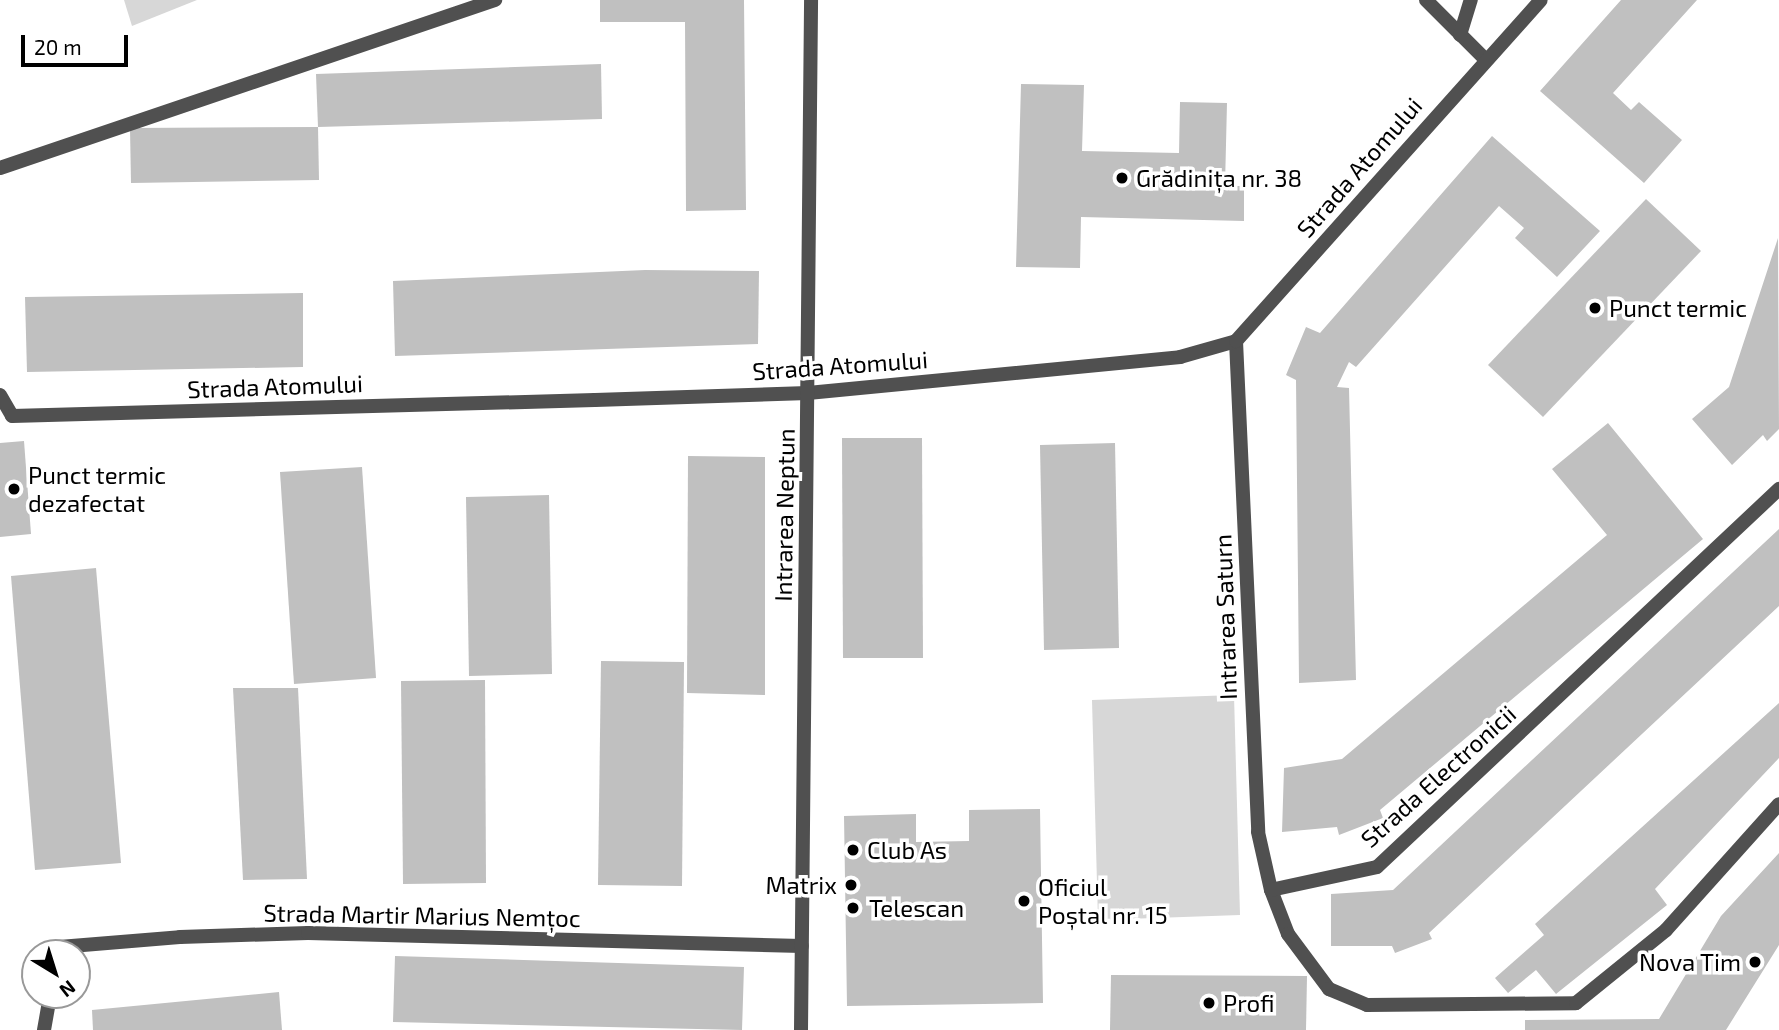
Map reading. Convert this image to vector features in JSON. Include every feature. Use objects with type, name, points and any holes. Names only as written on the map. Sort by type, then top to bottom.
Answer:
[{"type":"street","points":[[0,168],[495,0]]},
{"type":"street","name":"Intrarea Neptun","points":[[801,1030],[811,0]]},
{"type":"street","points":[[1426,0],[1486,60]]},
{"type":"street","points":[[1460,36],[1471,0]]},
{"type":"street","name":"Strada Atomului","points":[[0,395],[12,416],[808,393],[1180,357],[1236,341],[1541,0]]},
{"type":"street","name":"Intrarea Saturn","points":[[1236,341],[1258,832],[1271,890]]},
{"type":"street","name":"Strada Electronicii","points":[[1271,890],[1377,867],[1779,489]]},
{"type":"street","points":[[1271,890],[1289,934],[1329,989],[1367,1005],[1576,1003],[1666,930],[1779,804]]},
{"type":"street","name":"Strada Martir Marius Nemțoc","points":[[91,944],[180,937],[308,933],[802,946]]},
{"type":"street","points":[[44,1030],[48,1009]]},
{"type":"shaded area","points":[[124,0],[197,0],[132,26]]},
{"type":"shaded area","points":[[1234,695],[1240,915],[1098,920],[1092,700]]},
{"type":"building","points":[[600,0],[744,0],[746,210],[686,211],[685,22],[600,22]]},
{"type":"building","points":[[1621,0],[1697,0],[1613,93],[1631,110],[1639,102],[1682,140],[1644,183],[1540,91]]},
{"type":"building","points":[[601,64],[602,119],[318,127],[316,74]]},
{"type":"building","name":"Grădinița nr. 38","points":[[1021,84],[1084,85],[1082,151],[1179,153],[1180,102],[1227,103],[1225,186],[1244,186],[1244,221],[1081,217],[1080,268],[1016,267]]},
{"type":"building","points":[[318,127],[319,180],[131,183],[130,128]]},
{"type":"building","points":[[1492,136],[1600,231],[1557,277],[1515,238],[1524,228],[1499,206],[1356,367],[1349,362],[1337,387],[1349,388],[1356,680],[1299,683],[1296,380],[1286,375],[1306,327],[1320,333]]},
{"type":"building","name":"Punct termic","points":[[1646,199],[1701,251],[1543,417],[1488,365]]},
{"type":"building","points":[[1778,238],[1779,429],[1767,441],[1763,435],[1732,465],[1692,419],[1729,387]]},
{"type":"building","points":[[645,270],[759,271],[758,344],[395,356],[393,281]]},
{"type":"building","points":[[303,293],[303,367],[27,372],[25,297]]},
{"type":"building","points":[[1608,423],[1703,539],[1380,810],[1383,818],[1339,835],[1337,827],[1282,832],[1284,768],[1342,759],[1607,535],[1552,469]]},
{"type":"building","points":[[842,438],[922,438],[923,658],[843,658]]},
{"type":"building","name":"Punct termic dezafectat","points":[[24,441],[31,534],[0,537],[0,443]]},
{"type":"building","points":[[1115,443],[1119,648],[1044,650],[1040,445]]},
{"type":"building","points":[[688,456],[765,457],[765,695],[687,693]]},
{"type":"building","points":[[362,467],[376,678],[294,684],[280,472]]},
{"type":"building","points":[[549,495],[552,674],[469,676],[466,497]]},
{"type":"building","points":[[1779,529],[1779,606],[1429,933],[1432,939],[1395,953],[1392,946],[1331,946],[1331,894],[1393,890]]},
{"type":"building","points":[[96,568],[121,863],[35,870],[11,576]]},
{"type":"building","points":[[601,661],[684,662],[682,886],[598,885]]},
{"type":"building","points":[[485,680],[486,883],[403,884],[401,681]]},
{"type":"building","points":[[233,688],[298,688],[307,879],[243,880]]},
{"type":"building","points":[[1779,703],[1779,758],[1655,889],[1667,905],[1556,994],[1536,970],[1508,993],[1495,978],[1544,935],[1535,924]]},
{"type":"building","points":[[1040,809],[1043,1003],[847,1006],[844,816],[916,814],[916,842],[969,841],[969,810]]},
{"type":"building","points":[[1779,853],[1779,945],[1726,1030],[1525,1030],[1525,1020],[1659,1019],[1721,916]]},
{"type":"building","points":[[395,956],[744,967],[742,1030],[393,1022]]},
{"type":"building","name":"Profi","points":[[1111,975],[1307,976],[1306,1030],[1110,1030]]},
{"type":"building","points":[[279,992],[282,1030],[93,1030],[92,1010]]},
{"type":"place","name":"Grădinița nr. 38","points":[[1122,178]]},
{"type":"place","name":"Punct termic","points":[[1595,308]]},
{"type":"place","name":"Punct termic dezafectat","points":[[14,489]]},
{"type":"place","name":"Club As","points":[[853,850]]},
{"type":"place","name":"Matrix","points":[[851,885]]},
{"type":"place","name":"Oficiul Poștal nr. 15","points":[[1024,901]]},
{"type":"place","name":"Telescan","points":[[853,908]]},
{"type":"place","name":"Nova Tim","points":[[1755,962]]},
{"type":"place","name":"Profi","points":[[1209,1003]]}]
